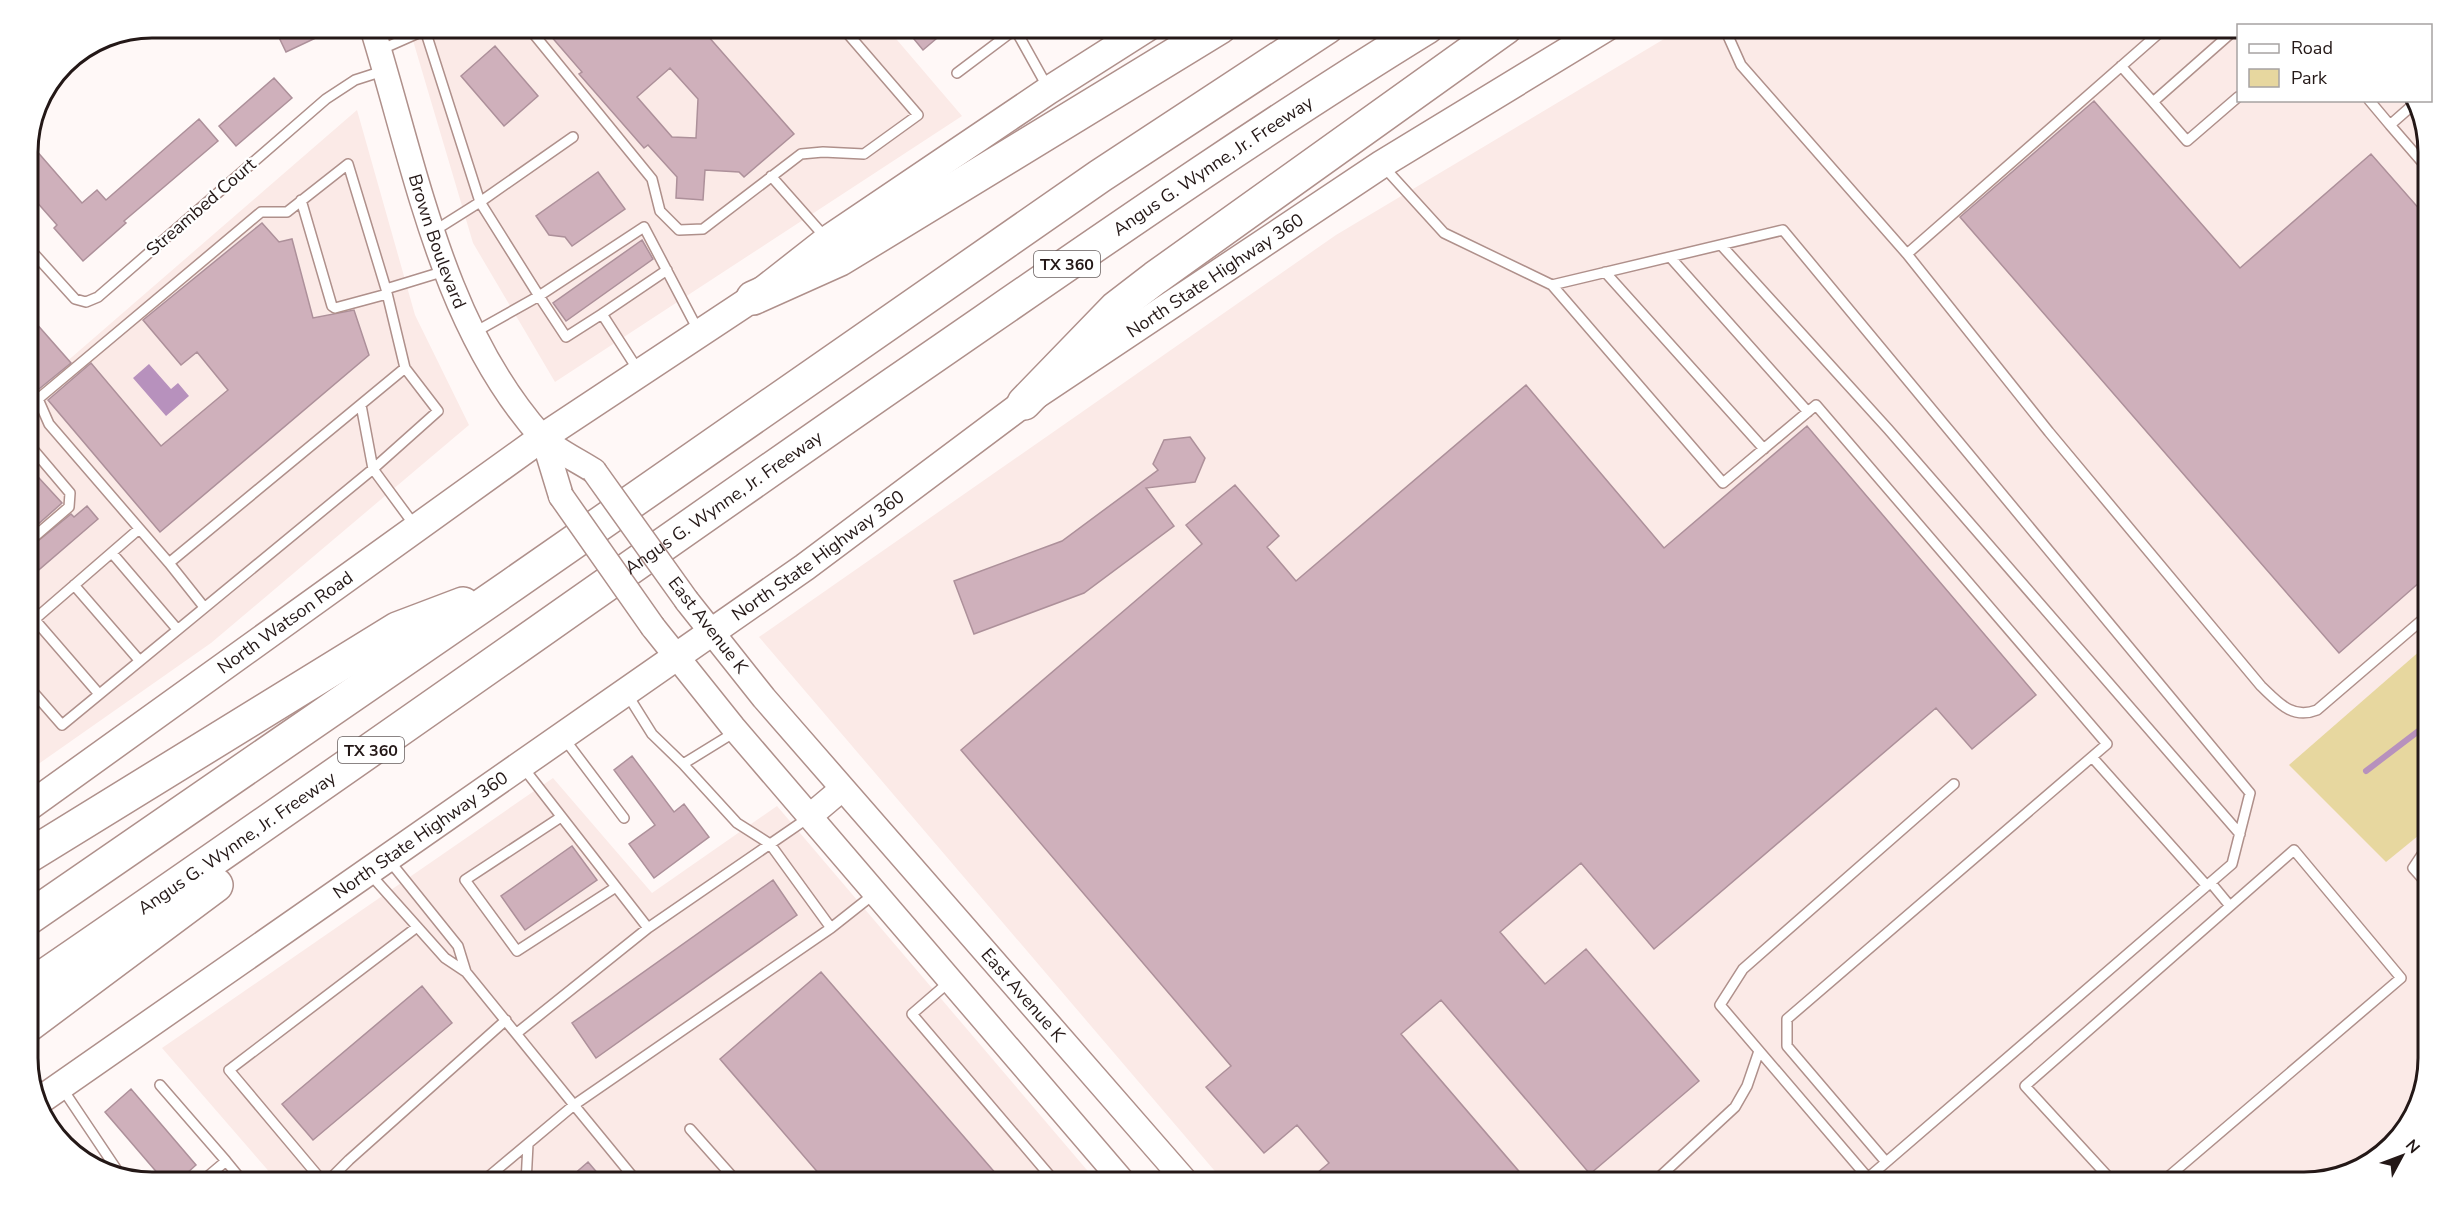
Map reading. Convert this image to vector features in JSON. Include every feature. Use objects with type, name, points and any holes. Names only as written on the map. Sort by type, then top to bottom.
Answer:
[{"type":"highway","points":[[753,298],[840,259],[1202,38]]},
{"type":"highway","name":"TX 360","points":[[38,910],[512,585],[1100,176],[1310,38]]},
{"type":"highway","name":"Angus G. Wynne, Jr. Freeway","points":[[38,980],[290,808],[470,678],[1149,207],[1410,38]]},
{"type":"highway","points":[[1024,403],[1116,308],[1139,290],[1491,38]]},
{"type":"highway","points":[[38,850],[397,629],[512,585]]},
{"type":"highway","points":[[38,1018],[222,881],[274,836],[290,808]]},
{"type":"main road","points":[[543,437],[753,298],[827,240],[1049,90],[1131,38]]},
{"type":"main road","name":"North State Highway 360","points":[[45,1097],[871,519],[1024,403],[1382,164],[1589,38]]},
{"type":"main road","name":"North Watson Road","points":[[38,800],[543,437]]},
{"type":"street","name":"Brown Boulevard","points":[[375,38],[445,271],[472,333],[500,380],[543,437]]},
{"type":"street","name":"East Avenue K","points":[[543,437],[594,471],[687,601],[764,698],[1176,1172]]},
{"type":"street","points":[[543,437],[561,496],[653,627],[736,731],[1115,1172]]},
{"type":"street","points":[[810,816],[842,789]]},
{"type":"lane","name":"Streambed Court","points":[[38,260],[75,299],[86,302],[98,297],[326,99],[415,38]]},
{"type":"lane","points":[[432,38],[480,202],[566,337],[667,270]]},
{"type":"lane","points":[[537,38],[652,179],[660,211],[679,230],[703,229],[801,154],[823,152],[864,154],[918,115],[852,38]]},
{"type":"lane","points":[[957,73],[1003,38]]},
{"type":"lane","points":[[1021,38],[1049,90]]},
{"type":"lane","points":[[1729,38],[1741,65],[1907,254],[2071,460],[2260,686],[2289,711],[2306,714],[2317,710],[2418,623]]},
{"type":"lane","points":[[1907,254],[2153,38]]},
{"type":"lane","points":[[2153,102],[2226,38]]},
{"type":"lane","points":[[2121,66],[2187,141],[2237,98]]},
{"type":"lane","points":[[2371,102],[2418,157]]},
{"type":"lane","points":[[2390,125],[2409,108]]},
{"type":"lane","points":[[433,232],[573,137]]},
{"type":"lane","points":[[38,698],[62,725],[373,469],[438,411],[405,368],[387,292],[348,164],[287,212],[261,212],[38,399],[49,424],[204,607]]},
{"type":"lane","points":[[1382,164],[1444,233],[1552,285],[1724,483],[1816,405],[2107,744],[1787,1019],[1787,1046],[1886,1162]]},
{"type":"lane","points":[[771,176],[827,240]]},
{"type":"lane","points":[[301,200],[332,306],[335,308],[445,271]]},
{"type":"lane","points":[[472,333],[539,296],[644,227],[700,332]]},
{"type":"lane","points":[[1552,285],[1784,230],[2250,793],[2232,864],[1875,1172]]},
{"type":"lane","points":[[1721,245],[1888,429],[2240,834]]},
{"type":"lane","points":[[1670,257],[1808,412]]},
{"type":"lane","points":[[1605,272],[1764,449]]},
{"type":"lane","points":[[602,314],[640,373]]},
{"type":"lane","points":[[169,563],[405,368]]},
{"type":"lane","points":[[361,405],[373,469],[417,528]]},
{"type":"lane","points":[[38,455],[70,492],[69,507],[38,534]]},
{"type":"lane","points":[[38,617],[139,529]]},
{"type":"lane","points":[[112,553],[177,629]]},
{"type":"lane","points":[[74,585],[139,660]]},
{"type":"lane","points":[[38,630],[99,694]]},
{"type":"lane","points":[[625,692],[652,734],[683,764],[736,823],[770,844],[831,928]]},
{"type":"lane","points":[[683,764],[736,731]]},
{"type":"lane","points":[[562,736],[624,818]]},
{"type":"lane","points":[[2092,757],[2230,906]]},
{"type":"lane","points":[[520,764],[648,928]]},
{"type":"lane","points":[[1858,1172],[1720,1005],[1743,969],[1954,784]]},
{"type":"lane","points":[[516,1033],[648,928],[810,816]]},
{"type":"lane","points":[[561,817],[465,880],[517,951],[616,887]]},
{"type":"lane","points":[[2104,1172],[2025,1086],[2294,850],[2401,978],[2174,1172]]},
{"type":"lane","points":[[2418,860],[2413,868],[2418,874]]},
{"type":"lane","points":[[378,865],[417,927],[445,958],[466,972],[629,1172]]},
{"type":"lane","points":[[378,865],[458,945],[466,972]]},
{"type":"lane","points":[[494,1172],[574,1105],[831,928],[876,893]]},
{"type":"lane","points":[[316,1172],[229,1070],[417,927]]},
{"type":"lane","points":[[951,980],[912,1014],[1047,1172]]},
{"type":"lane","points":[[336,1172],[506,1020]]},
{"type":"lane","points":[[1665,1172],[1735,1107],[1747,1086],[1759,1051]]},
{"type":"lane","points":[[160,1085],[235,1172]]},
{"type":"lane","points":[[61,1086],[114,1166]]},
{"type":"lane","points":[[690,1129],[728,1172]]},
{"type":"lane","points":[[527,1172],[528,1144]]},
{"type":"lane","points":[[213,1172],[226,1161]]},
{"type":"shaded area","points":[[412,38],[895,38],[962,116],[555,382],[473,243]]},
{"type":"shaded area","points":[[1666,38],[2237,38],[2237,102],[2407,102],[2412,115],[2418,144],[2418,1074],[2407,1109],[2396,1126],[2372,1126],[2372,1150],[2355,1161],[2334,1169],[2320,1172],[1216,1172],[759,637],[1336,235]]},
{"type":"shaded area","points":[[357,110],[415,315],[469,425],[211,643],[38,764],[38,386]]},
{"type":"shaded area","points":[[149,364],[171,389],[178,383],[189,396],[166,416],[133,378]]},
{"type":"shaded area","points":[[553,778],[652,893],[777,806],[1089,1172],[269,1172],[162,1048]]},
{"type":"green space","points":[[2418,653],[2418,836],[2386,862],[2289,765]]},
{"type":"building","points":[[279,38],[316,38],[286,52]]},
{"type":"building","points":[[553,38],[710,38],[794,134],[744,177],[739,172],[705,170],[703,200],[676,198],[677,177],[648,145],[644,148],[579,74],[582,72]],"holes":[[[670,68],[698,99],[696,138],[672,137],[637,97]]]},
{"type":"building","points":[[913,38],[937,38],[923,50]]},
{"type":"building","points":[[495,46],[538,96],[504,126],[461,76]]},
{"type":"building","points":[[274,78],[292,98],[236,146],[219,126]]},
{"type":"building","points":[[2094,101],[2240,268],[2371,154],[2418,207],[2418,584],[2339,653],[1960,217]]},
{"type":"building","points":[[199,119],[218,141],[124,221],[126,223],[83,261],[54,228],[57,225],[38,203],[38,152],[82,203],[97,190],[106,200]]},
{"type":"building","points":[[598,172],[625,209],[572,246],[565,237],[549,235],[536,216]]},
{"type":"building","points":[[262,223],[279,242],[292,239],[313,318],[354,310],[369,355],[160,532],[48,400],[91,363],[161,446],[228,390],[197,352],[181,365],[143,320]]},
{"type":"building","points":[[642,240],[653,259],[566,321],[553,303]]},
{"type":"building","points":[[38,326],[71,363],[38,388]]},
{"type":"building","points":[[1526,385],[1664,548],[1807,426],[2036,695],[1972,749],[1936,708],[1654,949],[1581,863],[1500,932],[1545,984],[1586,949],[1699,1081],[1592,1172],[1588,1172],[1441,1000],[1401,1034],[1520,1172],[1318,1172],[1329,1163],[1297,1125],[1264,1153],[1206,1087],[1231,1066],[961,750],[1202,544],[1186,525],[1235,485],[1279,536],[1267,547],[1296,581]]},
{"type":"building","points":[[1190,437],[1205,458],[1195,482],[1146,488],[1174,526],[1084,593],[974,634],[954,581],[1062,541],[1158,470],[1153,464],[1164,440]]},
{"type":"building","points":[[38,477],[62,503],[38,524]]},
{"type":"building","points":[[87,506],[98,519],[38,571],[38,541],[71,514],[74,517]]},
{"type":"building","points":[[632,756],[674,812],[684,804],[709,837],[654,878],[629,844],[655,825],[614,770]]},
{"type":"building","points":[[572,846],[597,880],[525,930],[501,896]]},
{"type":"building","points":[[773,880],[797,915],[596,1058],[572,1023]]},
{"type":"building","points":[[821,972],[994,1172],[818,1172],[720,1059]]},
{"type":"building","points":[[422,986],[452,1023],[313,1140],[282,1104]]},
{"type":"building","points":[[131,1089],[196,1165],[188,1172],[157,1172],[105,1112]]},
{"type":"building","points":[[588,1162],[597,1172],[577,1172]]},
{"type":"waterway","points":[[2366,771],[2418,731]]}]
